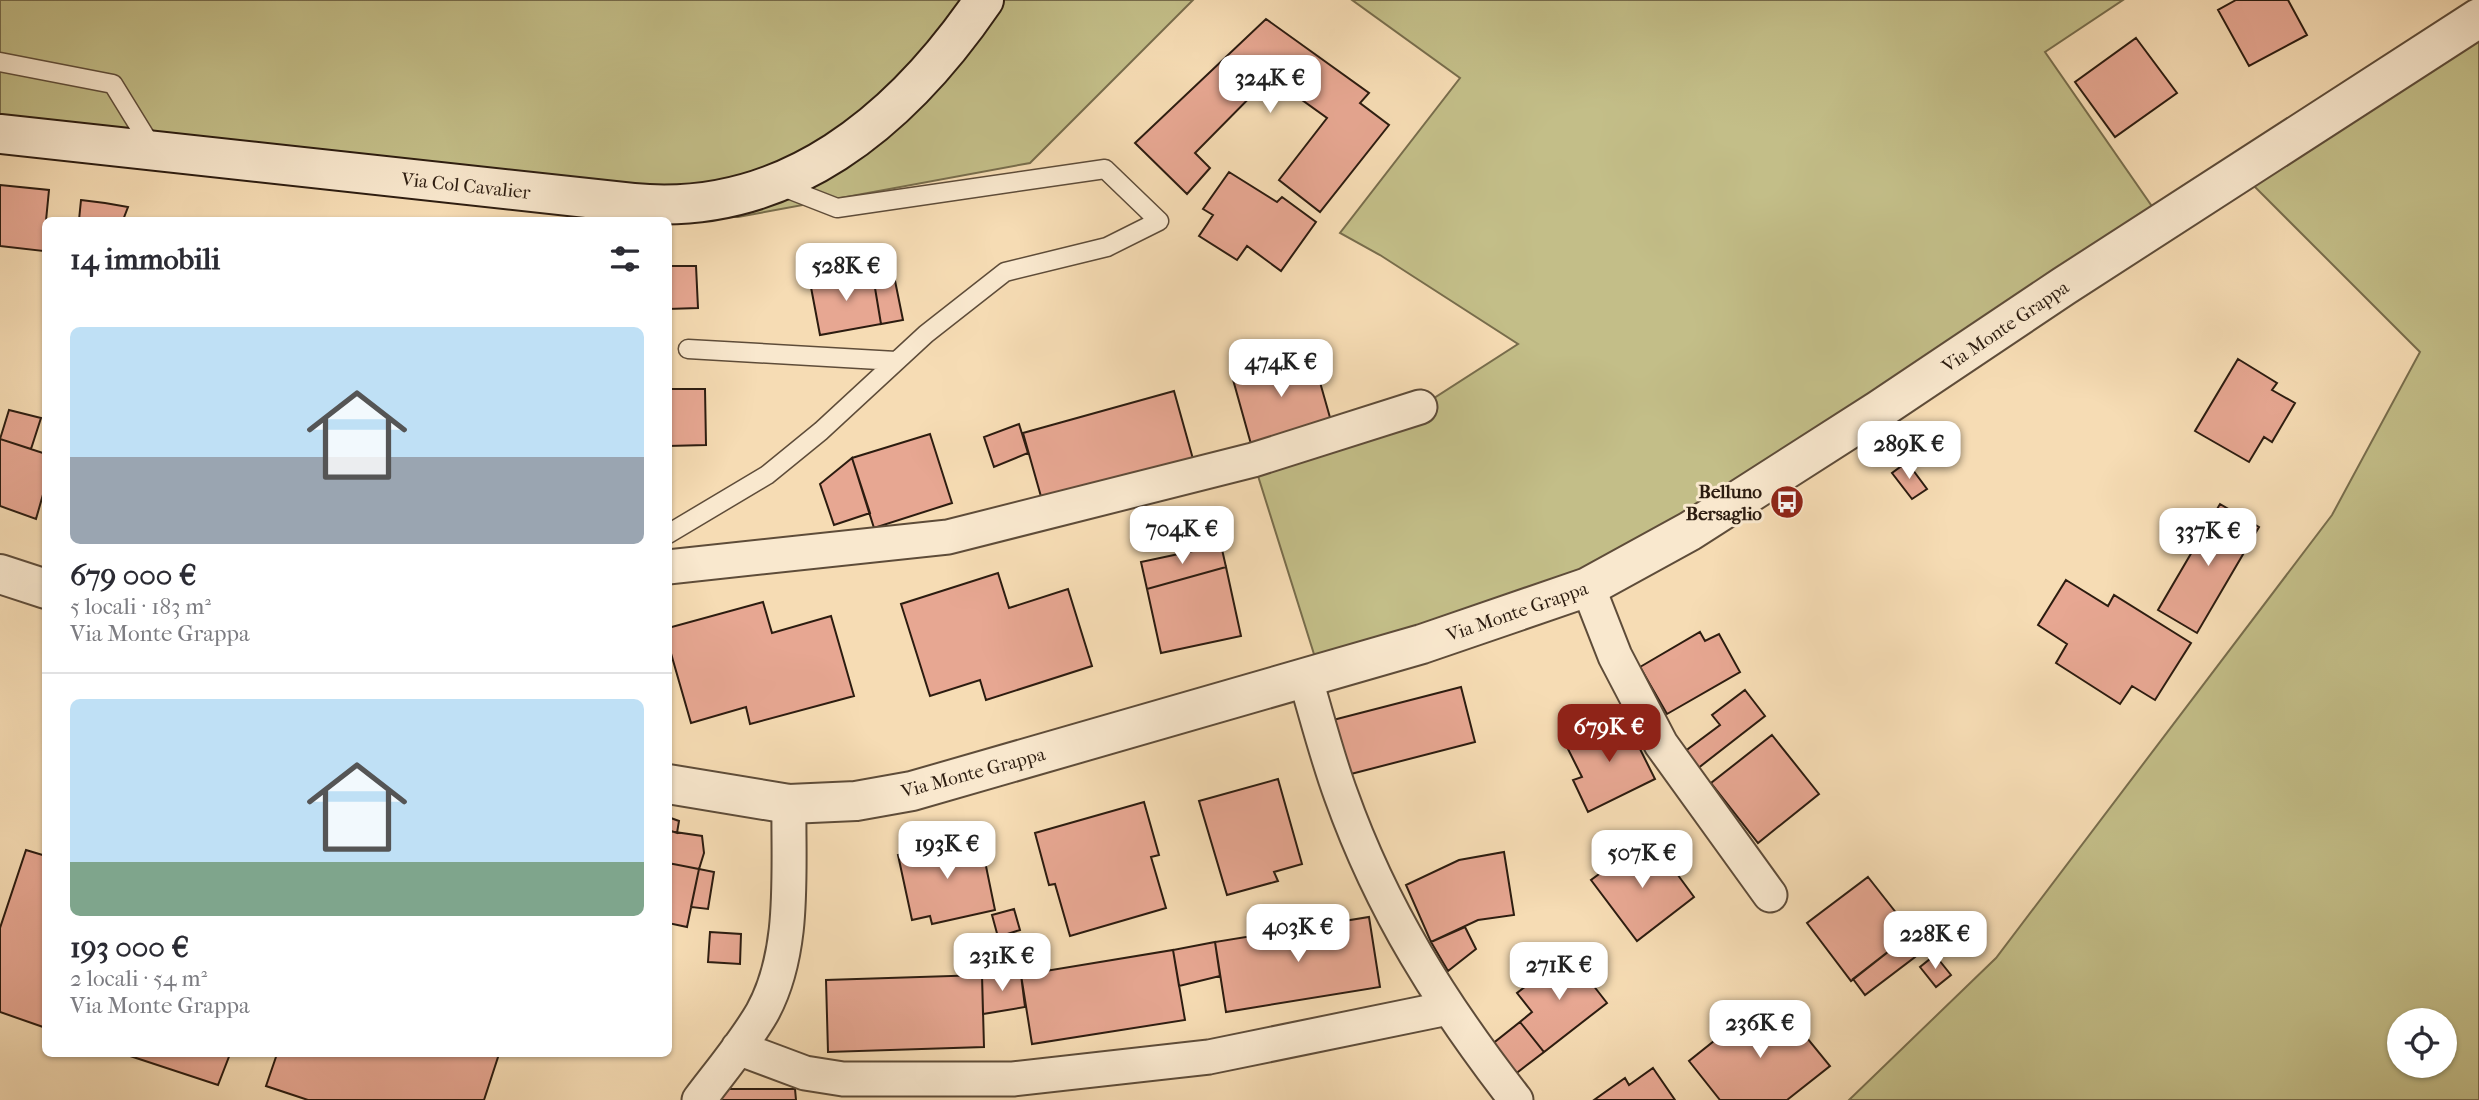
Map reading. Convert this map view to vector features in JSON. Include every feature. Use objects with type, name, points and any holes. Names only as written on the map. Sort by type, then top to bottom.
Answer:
[{"type":"street","name":"Via Col Cavalier","points":[[0,134],[670,207],[745,193],[773,183],[853,143],[927,76],[984,0]]},
{"type":"street","name":"Via Monte Grappa","points":[[672,784],[789,804],[856,801],[912,791],[1422,644],[1588,587],[1690,531],[2479,18]]},
{"type":"street","points":[[672,567],[948,537],[1253,460],[1420,407]]},
{"type":"street","points":[[0,574],[42,588]]},
{"type":"street","points":[[1588,587],[1615,656],[1661,744],[1770,895]]},
{"type":"street","points":[[1305,677],[1341,796],[1382,894],[1448,1008],[1517,1100]]},
{"type":"street","points":[[699,1100],[738,1048],[771,994],[783,950],[789,804]]},
{"type":"street","points":[[738,1048],[805,1073],[843,1079],[1013,1079],[1209,1057],[1448,1008]]},
{"type":"lane","points":[[0,62],[113,84],[153,149]]},
{"type":"lane","points":[[672,532],[767,475],[821,431],[897,361],[1005,272],[1107,247],[1160,221],[1105,169],[837,208],[773,183]]},
{"type":"lane","points":[[688,349],[897,361]]},
{"type":"shaded area","points":[[0,0],[1193,0],[1030,163],[738,217],[369,188],[0,153]]},
{"type":"shaded area","points":[[1352,0],[2123,0],[2045,52],[2167,228],[1716,529],[1324,686],[1253,460],[1420,407],[1518,344],[1380,255],[1340,233],[1460,78]]},
{"type":"shaded area","points":[[2479,35],[2479,1100],[1849,1100],[1996,958],[2332,515],[2420,352],[2247,179]]},
{"type":"building","points":[[2236,0],[2288,0],[2307,35],[2249,66],[2218,10]]},
{"type":"building","points":[[1266,19],[1369,93],[1360,103],[1389,125],[1320,212],[1279,180],[1327,118],[1270,77],[1195,153],[1210,168],[1187,194],[1135,143]]},
{"type":"building","points":[[2136,38],[2177,93],[2115,137],[2075,82]]},
{"type":"building","points":[[1229,172],[1277,202],[1282,197],[1316,222],[1281,271],[1247,246],[1237,260],[1199,236],[1213,215],[1203,209]]},
{"type":"building","points":[[0,185],[49,190],[46,217],[42,217],[42,251],[0,246]]},
{"type":"building","points":[[81,200],[128,207],[124,217],[79,217]]},
{"type":"building","points":[[672,266],[696,266],[698,308],[672,309]]},
{"type":"building","points":[[892,266],[903,320],[881,324],[872,270]]},
{"type":"building","points":[[872,270],[881,324],[820,335],[810,282]]},
{"type":"building","points":[[1312,354],[1331,421],[1251,444],[1232,376]]},
{"type":"building","points":[[2238,359],[2277,383],[2272,390],[2295,403],[2272,442],[2264,437],[2249,462],[2195,431]]},
{"type":"building","points":[[672,389],[705,389],[706,445],[672,446]]},
{"type":"building","points":[[1174,391],[1193,459],[1042,500],[1023,433]]},
{"type":"building","points":[[9,410],[41,418],[31,449],[0,439]]},
{"type":"building","points":[[1019,424],[1028,453],[994,467],[984,437]]},
{"type":"building","points":[[930,434],[952,503],[874,528],[852,458]]},
{"type":"building","points":[[0,439],[42,453],[42,498],[36,519],[0,506]]},
{"type":"building","points":[[852,458],[870,513],[834,525],[820,484]]},
{"type":"building","points":[[1907,462],[1927,489],[1912,499],[1892,473]]},
{"type":"building","points":[[2220,504],[2259,527],[2197,633],[2158,610]]},
{"type":"building","points":[[1221,545],[1226,567],[1147,589],[1141,562]]},
{"type":"building","points":[[1226,567],[1241,636],[1161,653],[1147,589]]},
{"type":"building","points":[[998,573],[1009,608],[1068,589],[1092,666],[986,700],[980,680],[930,696],[901,604]]},
{"type":"building","points":[[2066,580],[2108,606],[2114,595],[2191,643],[2155,700],[2132,686],[2120,704],[2056,663],[2067,644],[2038,625]]},
{"type":"building","points":[[763,602],[772,633],[831,616],[854,696],[750,724],[746,707],[691,723],[672,657],[672,627]]},
{"type":"building","points":[[1700,632],[1705,641],[1719,634],[1740,672],[1667,714],[1640,667]]},
{"type":"building","points":[[1461,687],[1475,742],[1347,775],[1333,720]]},
{"type":"building","points":[[1745,690],[1765,716],[1697,769],[1684,752],[1720,725],[1712,715]]},
{"type":"building","points":[[1624,717],[1655,779],[1588,812],[1573,780],[1582,777],[1566,745]]},
{"type":"building","points":[[1772,735],[1819,794],[1758,843],[1711,783]]},
{"type":"building","points":[[1278,779],[1302,864],[1274,872],[1278,881],[1227,895],[1199,801]]},
{"type":"building","points":[[1144,802],[1159,855],[1151,857],[1166,908],[1070,936],[1055,884],[1049,885],[1035,833]]},
{"type":"building","points":[[672,818],[679,821],[677,833],[672,831]]},
{"type":"building","points":[[672,832],[702,836],[704,853],[699,869],[672,864]]},
{"type":"building","points":[[980,837],[995,910],[932,924],[930,916],[912,920],[898,855]]},
{"type":"building","points":[[1644,841],[1666,871],[1672,867],[1694,897],[1637,941],[1591,880]]},
{"type":"building","points":[[26,850],[42,855],[42,1027],[0,1012],[0,928]]},
{"type":"building","points":[[1504,852],[1514,915],[1478,920],[1431,942],[1406,885],[1459,860]]},
{"type":"building","points":[[672,864],[699,869],[687,927],[672,924]]},
{"type":"building","points":[[699,869],[714,872],[708,909],[691,907]]},
{"type":"building","points":[[1868,877],[1912,933],[1851,981],[1807,923]]},
{"type":"building","points":[[1014,909],[1020,930],[998,937],[992,915]]},
{"type":"building","points":[[1369,917],[1380,987],[1226,1012],[1215,942]]},
{"type":"building","points":[[1465,927],[1476,949],[1448,971],[1431,942]]},
{"type":"building","points":[[710,932],[741,934],[740,964],[708,962]]},
{"type":"building","points":[[1902,941],[1915,957],[1865,995],[1853,979]]},
{"type":"building","points":[[1215,942],[1220,976],[1179,986],[1173,950]]},
{"type":"building","points":[[1173,950],[1185,1020],[1032,1044],[1021,975]]},
{"type":"building","points":[[1568,953],[1607,1003],[1544,1052],[1520,1022],[1532,1012],[1517,993]]},
{"type":"building","points":[[1935,955],[1951,975],[1936,987],[1920,967]]},
{"type":"building","points":[[982,975],[1021,975],[1025,1007],[983,1014]]},
{"type":"building","points":[[982,975],[984,1047],[828,1052],[826,980]]},
{"type":"building","points":[[1759,1005],[1772,1021],[1785,1011],[1830,1066],[1787,1100],[1720,1100],[1689,1061]]},
{"type":"building","points":[[1520,1022],[1544,1052],[1514,1075],[1491,1045]]},
{"type":"building","points":[[133,1057],[229,1057],[218,1085]]},
{"type":"building","points":[[276,1057],[498,1057],[484,1100],[308,1100],[266,1086]]},
{"type":"building","points":[[1653,1068],[1675,1100],[1594,1100],[1625,1078],[1629,1085]]},
{"type":"building","points":[[707,1089],[795,1089],[796,1100],[708,1100]]},
{"type":"place","name":"Belluno Bersaglio","points":[[1787,502]]}]
